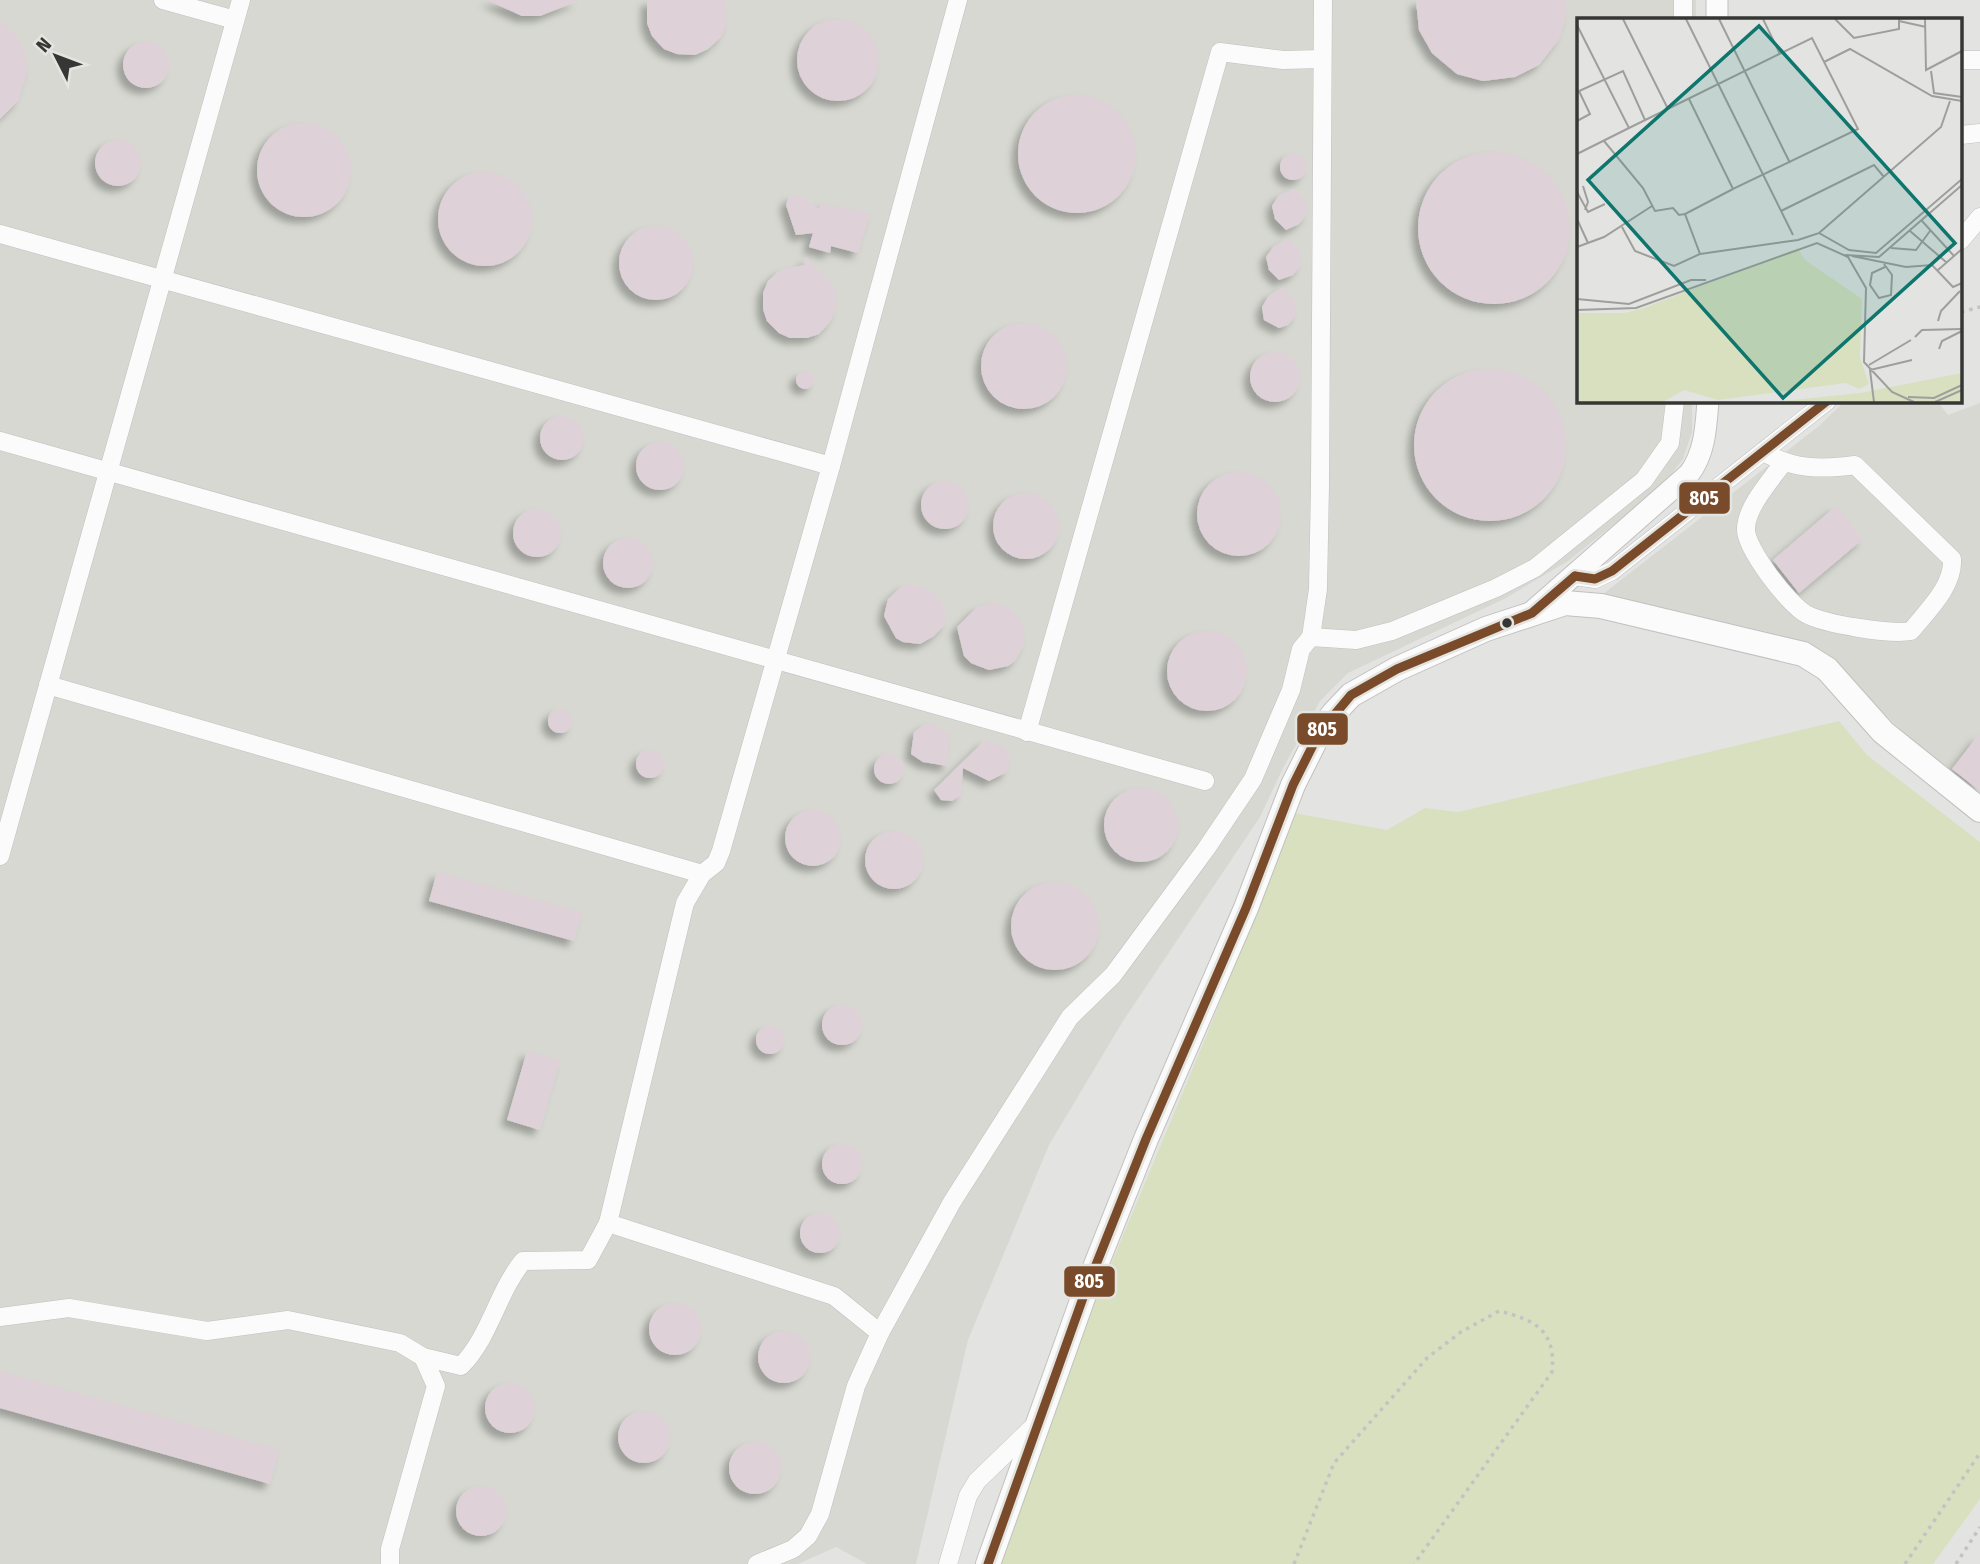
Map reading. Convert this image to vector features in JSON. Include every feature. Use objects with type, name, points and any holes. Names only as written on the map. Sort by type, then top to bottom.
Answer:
[{"type":"highway","points":[[988,1564],[1084,1295],[1146,1139],[1246,908],[1293,785],[1319,733],[1351,695],[1397,669],[1532,612],[1565,603],[1601,606],[1802,654],[1827,669],[1883,732],[1980,810]]},
{"type":"main road","points":[[1717,0],[1717,18]]},
{"type":"main road","points":[[1532,612],[1677,486],[1698,462],[1708,402]]},
{"type":"street","points":[[163,0],[235,20]]},
{"type":"street","points":[[0,856],[3,836],[241,0]]},
{"type":"street","points":[[0,1317],[69,1308],[207,1331],[288,1320],[400,1343],[423,1357],[461,1366],[475,1352],[507,1281],[523,1261],[588,1260],[608,1223],[685,903],[702,874],[716,863],[721,851],[831,466],[958,0]]},
{"type":"street","points":[[757,1564],[793,1549],[807,1536],[820,1514],[856,1387],[880,1334],[952,1202],[1063,1027],[1113,975],[1206,849],[1253,779],[1291,690],[1301,649],[1311,636],[1318,589],[1323,0]]},
{"type":"street","points":[[1683,0],[1683,18]]},
{"type":"street","points":[[1027,732],[1220,52],[1283,60],[1322,59]]},
{"type":"street","points":[[1962,60],[1980,60]]},
{"type":"street","points":[[1962,135],[1980,133]]},
{"type":"street","points":[[1962,239],[1980,217]]},
{"type":"street","points":[[0,233],[831,466]]},
{"type":"street","points":[[1311,636],[1356,640],[1392,631],[1496,589],[1535,568],[1644,480],[1670,443],[1675,402]]},
{"type":"street","points":[[1575,576],[1595,579],[1612,571],[1698,506],[1827,402]]},
{"type":"street","points":[[0,441],[1205,781]]},
{"type":"street","points":[[1763,452],[1783,463],[1830,469],[1855,465],[1952,559],[1953,570],[1939,595],[1911,631],[1880,632],[1806,614],[1752,552],[1745,528],[1754,507],[1783,463]]},
{"type":"street","points":[[48,685],[702,874]]},
{"type":"street","points":[[608,1223],[834,1296],[880,1334]]},
{"type":"street","points":[[390,1564],[390,1549],[436,1386],[423,1357]]},
{"type":"street","points":[[948,1564],[968,1496],[977,1481],[1038,1422]]},
{"type":"path","points":[[1962,312],[1980,307]]},
{"type":"path","points":[[1294,1564],[1334,1463],[1427,1358],[1461,1332],[1499,1311],[1523,1317],[1540,1329],[1554,1350],[1552,1373],[1414,1564]]},
{"type":"path","points":[[1905,1564],[1980,1453]]},
{"type":"path","points":[[1956,1564],[1980,1527]]},
{"type":"shaded area","points":[[0,0],[1696,0],[1696,18],[1577,18],[1577,402],[1692,402],[1692,432],[1683,459],[1662,486],[1568,561],[1506,598],[1348,673],[1320,701],[1260,817],[1123,1021],[1049,1145],[968,1340],[916,1564],[867,1564],[836,1547],[798,1564],[0,1564]]},
{"type":"shaded area","points":[[1844,402],[1938,402],[1948,415],[1980,403],[1980,802],[1832,666],[1603,594],[1819,426]]},
{"type":"green space","points":[[1839,721],[1867,755],[1980,842],[1980,1499],[1933,1564],[1001,1564],[1089,1317],[1208,1032],[1294,813],[1387,830],[1425,808],[1458,812]]},
{"type":"building","points":[[487,0],[578,1],[540,16],[522,16]]},
{"type":"building","points":[[647,0],[725,0],[727,24],[721,37],[708,49],[695,55],[677,54],[664,49],[652,36],[647,23]]},
{"type":"building","points":[[1416,0],[1565,0],[1567,13],[1559,39],[1539,65],[1515,77],[1483,81],[1457,74],[1432,53],[1419,30]]},
{"type":"building","points":[[838,19],[854,23],[867,31],[875,44],[879,60],[875,76],[867,89],[854,97],[838,101],[822,97],[809,89],[801,76],[797,60],[801,44],[809,31],[822,23]]},
{"type":"building","points":[[0,20],[15,33],[24,50],[28,69],[18,101],[0,119]]},
{"type":"building","points":[[146,42],[162,49],[169,65],[162,81],[146,88],[130,81],[123,65],[130,49]]},
{"type":"building","points":[[1077,95],[1100,100],[1119,112],[1131,131],[1136,154],[1131,177],[1119,196],[1100,208],[1077,213],[1054,208],[1035,196],[1023,177],[1018,154],[1023,131],[1035,112],[1054,100]]},
{"type":"building","points":[[304,123],[322,126],[337,137],[348,152],[351,170],[348,188],[337,203],[322,214],[304,217],[286,214],[271,203],[260,188],[257,170],[260,152],[271,137],[286,126]]},
{"type":"building","points":[[118,140],[134,147],[141,163],[134,179],[118,186],[102,179],[95,163],[102,147]]},
{"type":"building","points":[[1494,152],[1523,158],[1548,174],[1564,199],[1570,228],[1564,257],[1548,282],[1523,298],[1494,304],[1465,298],[1440,282],[1424,257],[1418,228],[1424,199],[1440,174],[1465,158]]},
{"type":"building","points":[[1293,154],[1302,158],[1306,167],[1302,176],[1293,180],[1284,176],[1280,167],[1284,158]]},
{"type":"building","points":[[476,172],[494,172],[519,185],[529,201],[532,219],[529,237],[519,253],[494,266],[476,266],[451,253],[438,228],[438,210],[451,185]]},
{"type":"building","points":[[1294,189],[1305,200],[1307,214],[1299,224],[1286,230],[1275,219],[1272,206],[1279,195]]},
{"type":"building","points":[[798,195],[819,209],[821,203],[870,213],[858,253],[831,246],[830,253],[809,247],[813,233],[796,235],[786,205],[789,197]]},
{"type":"building","points":[[656,226],[670,229],[682,237],[690,249],[693,263],[690,277],[682,289],[670,297],[656,300],[642,297],[630,289],[622,277],[619,263],[622,249],[630,237],[642,229]]},
{"type":"building","points":[[1288,239],[1299,251],[1301,265],[1293,275],[1279,280],[1269,270],[1266,257],[1274,246]]},
{"type":"building","points":[[806,257],[831,282],[836,294],[836,310],[819,334],[807,338],[790,338],[779,333],[767,321],[763,309],[763,293],[768,281],[780,270],[804,265]]},
{"type":"building","points":[[1283,288],[1295,301],[1296,314],[1288,325],[1279,328],[1264,320],[1262,307],[1269,295]]},
{"type":"building","points":[[1024,323],[1048,330],[1060,342],[1067,366],[1060,390],[1048,402],[1024,409],[1000,402],[988,390],[981,366],[988,342],[1000,330]]},
{"type":"building","points":[[1275,352],[1293,359],[1300,377],[1293,395],[1275,402],[1257,395],[1250,377],[1257,359]]},
{"type":"building","points":[[1490,369],[1519,375],[1544,391],[1560,416],[1566,445],[1560,474],[1544,499],[1519,515],[1490,521],[1461,515],[1436,499],[1420,474],[1414,445],[1420,416],[1436,391],[1461,375]]},
{"type":"building","points":[[805,371],[811,374],[814,380],[811,386],[805,389],[799,386],[796,380],[799,374]]},
{"type":"building","points":[[562,416],[571,417],[578,422],[583,429],[583,447],[578,454],[571,459],[562,460],[553,459],[546,454],[541,447],[540,438],[541,429],[546,422],[553,417]]},
{"type":"building","points":[[660,442],[677,449],[684,466],[677,483],[660,490],[643,483],[636,466],[643,449]]},
{"type":"building","points":[[1231,472],[1247,472],[1263,479],[1274,490],[1281,506],[1278,530],[1269,544],[1247,556],[1231,556],[1215,549],[1204,538],[1197,522],[1197,506],[1204,490],[1215,479]]},
{"type":"building","points":[[945,481],[954,482],[962,488],[968,496],[968,514],[962,522],[954,528],[945,529],[936,528],[928,522],[922,514],[921,505],[922,496],[928,488],[936,482]]},
{"type":"building","points":[[1020,493],[1032,493],[1044,498],[1054,508],[1059,526],[1057,539],[1044,554],[1032,559],[1020,559],[1008,554],[998,544],[993,532],[993,520],[998,508],[1008,498]]},
{"type":"building","points":[[1836,506],[1863,539],[1799,593],[1773,560]]},
{"type":"building","points":[[537,509],[554,516],[561,533],[554,550],[537,557],[520,550],[513,533],[520,516]]},
{"type":"building","points":[[628,538],[645,546],[653,563],[645,580],[628,588],[611,580],[603,563],[611,546]]},
{"type":"building","points":[[909,584],[933,591],[943,605],[946,623],[934,636],[920,644],[903,642],[896,638],[884,616],[888,599],[901,587]]},
{"type":"building","points":[[995,603],[1004,605],[1018,616],[1025,633],[1024,643],[1016,660],[1008,666],[989,670],[971,663],[964,656],[957,627],[977,607]]},
{"type":"building","points":[[1207,631],[1222,634],[1235,643],[1244,656],[1247,671],[1244,686],[1235,699],[1222,708],[1207,711],[1192,708],[1179,699],[1170,686],[1167,671],[1170,656],[1179,643],[1192,634]]},
{"type":"building","points":[[560,709],[571,716],[572,721],[565,732],[560,733],[549,726],[548,721],[555,710]]},
{"type":"building","points":[[932,723],[949,734],[948,766],[923,762],[911,754],[914,732],[925,724]]},
{"type":"building","points":[[1980,733],[1980,791],[1952,769]]},
{"type":"building","points":[[984,741],[1004,746],[1010,759],[1007,772],[989,781],[963,768],[961,795],[952,801],[941,800],[934,790]]},
{"type":"building","points":[[650,750],[660,754],[664,764],[660,774],[650,778],[640,774],[636,764],[640,754]]},
{"type":"building","points":[[889,754],[899,759],[904,769],[899,779],[889,784],[879,779],[874,769],[879,759]]},
{"type":"building","points":[[1134,788],[1148,788],[1162,794],[1172,804],[1178,825],[1176,839],[1162,856],[1148,862],[1134,862],[1120,856],[1110,846],[1104,832],[1104,818],[1110,804],[1120,794]]},
{"type":"building","points":[[813,810],[824,812],[833,818],[839,827],[839,849],[833,858],[824,864],[813,866],[802,864],[793,858],[787,849],[785,838],[787,827],[793,818],[802,812]]},
{"type":"building","points":[[894,831],[910,836],[918,844],[923,860],[918,876],[910,884],[894,889],[878,884],[870,876],[865,860],[870,844],[878,836]]},
{"type":"building","points":[[437,872],[582,912],[574,941],[429,901]]},
{"type":"building","points":[[1055,882],[1072,885],[1086,895],[1096,909],[1099,926],[1096,943],[1086,957],[1072,967],[1055,970],[1038,967],[1024,957],[1014,943],[1011,926],[1014,909],[1024,895],[1038,885]]},
{"type":"building","points":[[842,1005],[856,1011],[862,1025],[856,1039],[842,1045],[828,1039],[822,1025],[828,1011]]},
{"type":"building","points":[[770,1026],[780,1030],[784,1040],[780,1050],[770,1054],[760,1050],[756,1040],[760,1030]]},
{"type":"building","points":[[527,1051],[560,1060],[540,1130],[507,1120]]},
{"type":"building","points":[[842,1144],[856,1150],[862,1164],[856,1178],[842,1184],[828,1178],[822,1164],[828,1150]]},
{"type":"building","points":[[820,1213],[834,1219],[840,1233],[834,1247],[820,1253],[806,1247],[800,1233],[806,1219]]},
{"type":"building","points":[[675,1303],[685,1305],[693,1311],[699,1319],[699,1339],[693,1347],[685,1353],[675,1355],[665,1353],[657,1347],[651,1339],[649,1329],[651,1319],[657,1311],[665,1305]]},
{"type":"building","points":[[784,1331],[794,1333],[802,1339],[808,1347],[808,1367],[802,1375],[794,1381],[784,1383],[774,1381],[766,1375],[760,1367],[758,1357],[760,1347],[766,1339],[774,1333]]},
{"type":"building","points":[[0,1371],[279,1450],[270,1484],[0,1408]]},
{"type":"building","points":[[510,1383],[528,1390],[535,1408],[528,1426],[510,1433],[492,1426],[485,1408],[492,1390]]},
{"type":"building","points":[[644,1411],[654,1413],[662,1419],[668,1427],[668,1447],[662,1455],[654,1461],[644,1463],[634,1461],[626,1455],[620,1447],[618,1437],[620,1427],[626,1419],[634,1413]]},
{"type":"building","points":[[755,1442],[765,1444],[773,1450],[779,1458],[779,1478],[773,1486],[765,1492],[755,1494],[745,1492],[737,1486],[731,1478],[729,1468],[731,1458],[737,1450],[745,1444]]},
{"type":"building","points":[[481,1486],[499,1493],[506,1511],[499,1529],[481,1536],[463,1529],[456,1511],[463,1493]]},
{"type":"transit line","name":"805","points":[[1575,576],[1595,579],[1612,571],[1826,402]]},
{"type":"transit line","name":"805","points":[[988,1564],[1084,1295],[1146,1139],[1246,908],[1293,785],[1319,733],[1351,695],[1397,669],[1532,613],[1575,576]]}]
